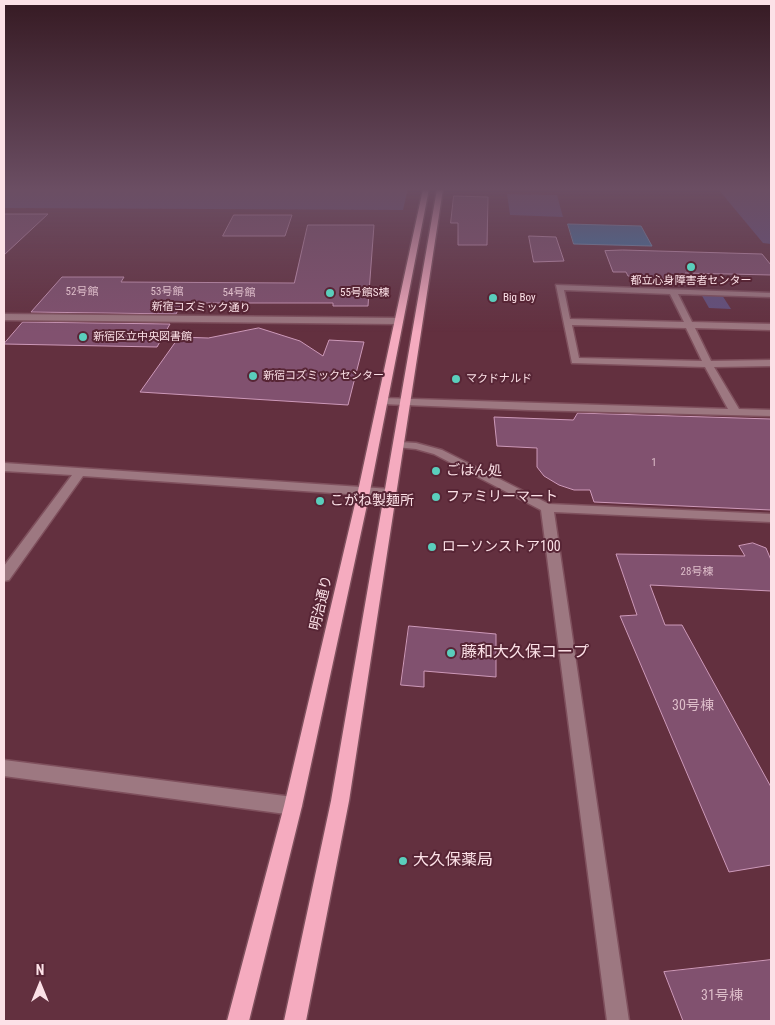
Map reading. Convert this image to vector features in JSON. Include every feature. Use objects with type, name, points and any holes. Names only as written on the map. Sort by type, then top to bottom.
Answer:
[{"type":"main road","name":"明治通り","points":[[238,1021],[293,806],[364,491],[416,237]]},
{"type":"main road","points":[[295,1021],[340,801],[400,446],[432,237]]},
{"type":"street","points":[[771,295],[559,287],[575,361],[708,364],[771,363]]},
{"type":"street","points":[[673,291],[708,364],[735,412]]},
{"type":"street","name":"新宿コズミック通り","points":[[4,317],[398,321]]},
{"type":"street","points":[[567,322],[771,327]]},
{"type":"street","points":[[382,401],[534,409],[613,408],[771,413]]},
{"type":"street","points":[[400,446],[416,446],[438,452],[547,508],[771,518]]},
{"type":"street","points":[[4,467],[391,493]]},
{"type":"street","points":[[4,576],[81,471]]},
{"type":"street","points":[[547,508],[618,1021]]},
{"type":"street","points":[[4,768],[293,806]]},
{"type":"shaded area","points":[[758,237],[771,237],[771,244],[763,243]]},
{"type":"shaded area","points":[[701,294],[722,295],[731,309],[709,308]]},
{"type":"water","points":[[572,237],[647,237],[652,246],[574,244]]},
{"type":"building","points":[[4,237],[23,237],[4,255]]},
{"type":"building","points":[[305,237],[373,237],[368,306],[333,306],[333,303],[182,303],[176,314],[31,312],[62,277],[124,277],[121,282],[294,283]]},
{"type":"building","points":[[458,237],[487,237],[487,245],[458,245]]},
{"type":"building","points":[[529,237],[556,237],[564,261],[534,262]]},
{"type":"building","name":"都立心身障害者センター","points":[[605,251],[762,254],[771,265],[771,275],[685,273],[689,280],[628,276],[626,272],[613,272]]},
{"type":"building","name":"新宿区立中央図書館","points":[[23,322],[170,324],[157,347],[4,344]]},
{"type":"building","name":"新宿コズミックセンター","points":[[259,328],[300,341],[323,356],[329,340],[364,342],[348,405],[140,392],[179,337],[208,338]]},
{"type":"building","points":[[578,413],[771,419],[771,510],[594,502],[590,490],[574,490],[559,485],[544,476],[537,467],[537,448],[497,446],[494,417],[573,420]]},
{"type":"building","points":[[753,543],[766,548],[771,560],[771,591],[650,585],[665,625],[682,625],[771,787],[771,865],[729,872],[620,616],[637,615],[616,554],[745,556],[739,546]]},
{"type":"building","name":"藤和大久保コープ","points":[[409,626],[496,634],[496,677],[424,671],[424,687],[401,685]]},
{"type":"building","points":[[771,960],[771,1021],[683,1021],[664,972]]},
{"type":"place","name":"都立心身障害者センター","points":[[691,267]]},
{"type":"place","name":"55号館S棟","points":[[330,293]]},
{"type":"place","name":"Big Boy","points":[[493,298]]},
{"type":"place","name":"新宿区立中央図書館","points":[[83,337]]},
{"type":"place","name":"新宿コズミックセンター","points":[[253,376]]},
{"type":"place","name":"マクドナルド","points":[[456,379]]},
{"type":"place","name":"ごはん処","points":[[436,471]]},
{"type":"place","name":"ファミリーマート","points":[[436,497]]},
{"type":"place","name":"こがね製麺所","points":[[320,501]]},
{"type":"place","name":"ローソンストア100","points":[[432,547]]},
{"type":"place","name":"藤和大久保コープ","points":[[451,653]]},
{"type":"place","name":"大久保薬局","points":[[403,861]]}]
